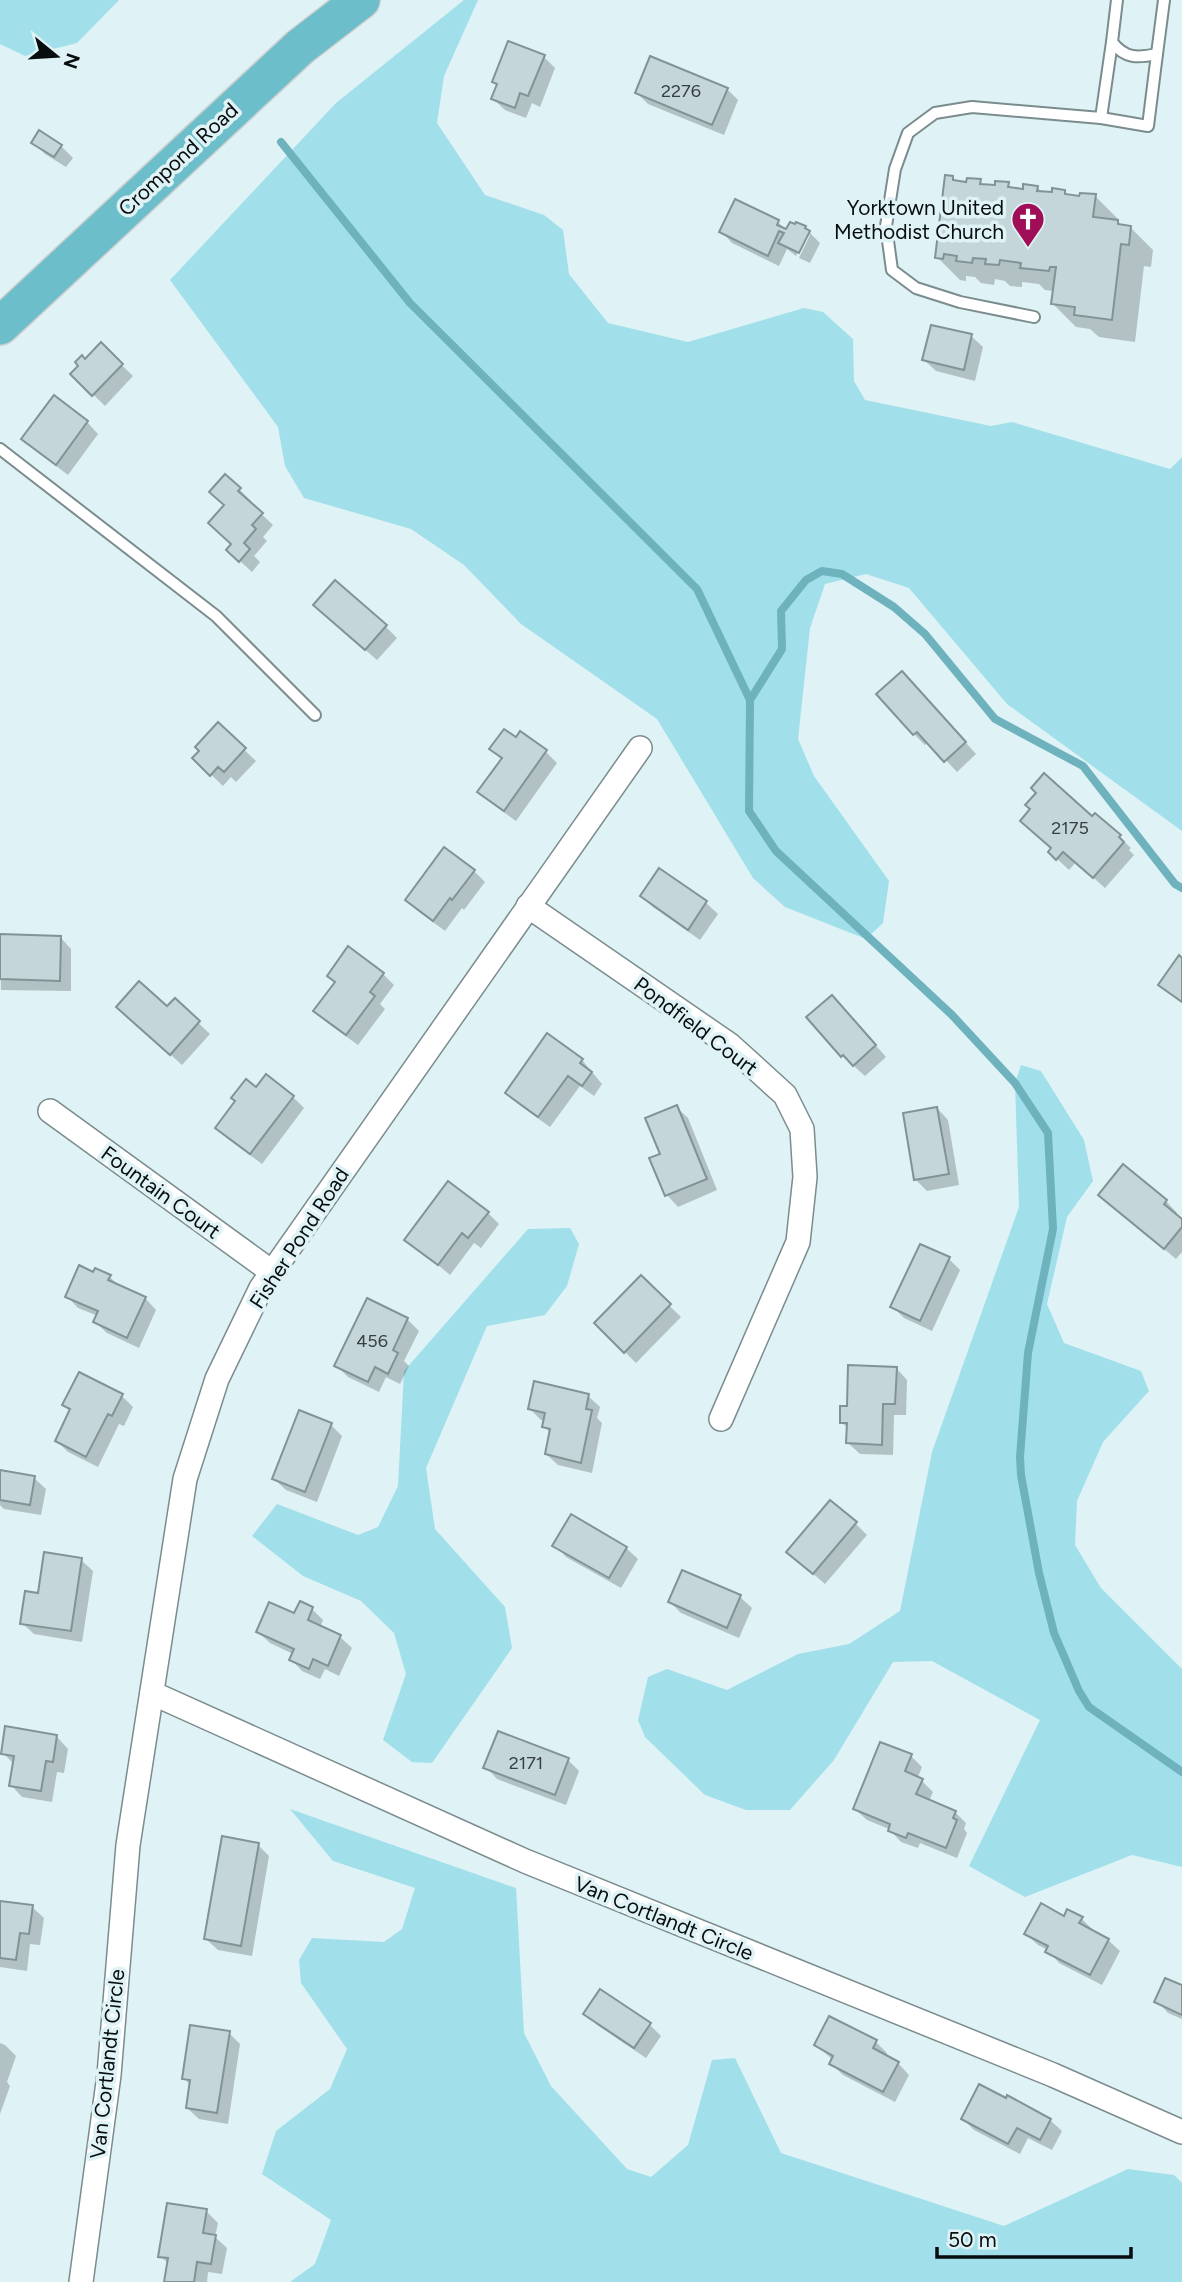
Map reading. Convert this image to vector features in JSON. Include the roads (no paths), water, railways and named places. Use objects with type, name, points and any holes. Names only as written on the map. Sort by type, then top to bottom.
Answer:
[{"type":"highway","name":"Crompond Road","points":[[0,326],[300,47],[361,0]]},
{"type":"street","name":"Fisher Pond Road","points":[[128,1845],[185,1479],[217,1379],[261,1288],[639,748]]},
{"type":"street","name":"Pondfield Court","points":[[528,906],[730,1045],[785,1095],[802,1129],[805,1177],[798,1242],[721,1419]]},
{"type":"street","name":"Fountain Court","points":[[50,1111],[272,1272]]},
{"type":"street","name":"Van Cortlandt Circle","points":[[152,1693],[525,1861],[1053,2075],[1182,2132]]},
{"type":"street","name":"Van Cortlandt Circle","points":[[81,2282],[109,2074],[128,1845]]},
{"type":"lane","points":[[1101,118],[1117,0]]},
{"type":"lane","points":[[1034,317],[960,302],[916,288],[892,270],[886,226],[895,169],[908,133],[935,113],[972,107],[1101,118],[1149,126],[1164,0]]},
{"type":"lane","points":[[1112,42],[1119,52],[1141,57],[1157,54]]},
{"type":"lane","points":[[0,449],[216,616],[315,715]]},
{"type":"waterway","points":[[281,142],[410,303],[697,589],[750,700],[749,811],[776,851],[952,1015],[1015,1083],[1048,1133],[1053,1229],[1028,1353],[1020,1457],[1039,1573],[1054,1633],[1079,1691],[1089,1707],[1182,1772]]},
{"type":"waterway","points":[[750,700],[782,649],[781,611],[806,580],[822,571],[842,574],[894,607],[925,634],[995,719],[1083,766],[1175,884],[1182,888]]},
{"type":"place","name":"Yorktown United Methodist Church","points":[[1028,249]]}]
